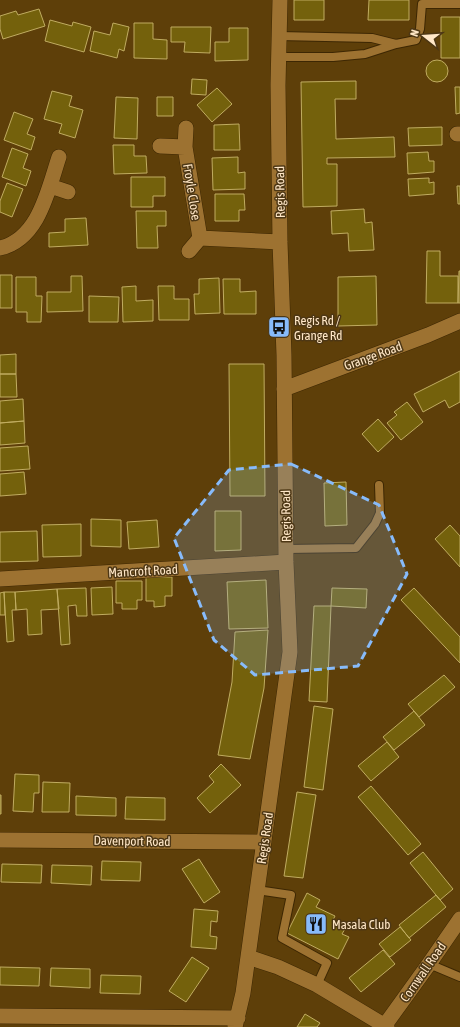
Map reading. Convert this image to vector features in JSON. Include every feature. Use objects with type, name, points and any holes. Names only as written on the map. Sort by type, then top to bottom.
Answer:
[{"type":"street","name":"Regis Road","points":[[236,1023],[243,993],[290,652],[286,555],[280,242],[280,0]]},
{"type":"street","name":"Froyle Close","points":[[186,128],[185,147],[200,238],[189,251]]},
{"type":"street","name":"Froyle Close","points":[[160,146],[185,147]]},
{"type":"street","points":[[0,248],[10,246],[29,230],[44,204],[58,157]]},
{"type":"street","points":[[50,186],[68,192]]},
{"type":"street","name":"Froyle Close","points":[[200,238],[280,242]]},
{"type":"street","name":"Grange Road","points":[[284,389],[428,335],[460,321]]},
{"type":"street","name":"Mancroft Road","points":[[0,579],[286,555]]},
{"type":"street","name":"Davenport Road","points":[[0,840],[264,842]]},
{"type":"street","name":"Cornwall Road","points":[[386,1026],[460,919]]},
{"type":"street","points":[[248,957],[278,967],[317,985],[386,1026]]},
{"type":"street","points":[[0,1016],[236,1023]]},
{"type":"lane","points":[[279,57],[333,57],[365,54],[396,44],[416,40],[420,29],[422,2],[460,4]]},
{"type":"lane","points":[[279,36],[372,38],[396,44]]},
{"type":"lane","points":[[286,555],[356,548],[375,524],[380,513],[379,485]]},
{"type":"lane","points":[[257,890],[291,895],[282,938],[327,963],[317,985]]},
{"type":"lane","points":[[429,964],[460,978]]},
{"type":"highlighted area","points":[[291,464],[379,505],[407,574],[358,666],[255,675],[214,640],[174,538],[229,470]]},
{"type":"building","points":[[294,0],[324,0],[324,20],[294,20]]},
{"type":"building","points":[[369,0],[409,0],[409,20],[368,20]]},
{"type":"building","points":[[39,9],[45,26],[3,39],[0,29],[0,16],[16,11],[18,15]]},
{"type":"building","points":[[441,17],[460,17],[460,58],[441,58]]},
{"type":"building","points":[[50,20],[72,26],[73,22],[91,27],[84,52],[45,41]]},
{"type":"building","points":[[113,23],[129,27],[124,51],[119,49],[117,58],[90,51],[94,31],[110,35]]},
{"type":"building","points":[[134,23],[153,23],[153,39],[167,40],[167,59],[134,58]]},
{"type":"building","points":[[171,27],[211,27],[210,53],[184,52],[185,42],[171,42]]},
{"type":"building","points":[[229,28],[248,28],[248,60],[215,61],[215,42],[229,42]]},
{"type":"building","points":[[437,60],[445,63],[448,71],[445,79],[437,82],[429,79],[426,71],[429,63]]},
{"type":"building","points":[[192,79],[207,80],[206,95],[191,94]]},
{"type":"building","points":[[356,81],[356,99],[335,99],[336,139],[394,137],[395,157],[327,158],[327,164],[337,164],[337,206],[303,207],[301,82]]},
{"type":"building","points":[[455,87],[460,87],[460,113],[456,114]]},
{"type":"building","points":[[217,88],[232,104],[212,122],[197,105]]},
{"type":"building","points":[[52,91],[72,96],[69,106],[83,110],[75,138],[59,133],[62,124],[44,119]]},
{"type":"building","points":[[116,97],[138,98],[137,139],[114,138]]},
{"type":"building","points":[[157,97],[173,97],[173,116],[157,116]]},
{"type":"building","points":[[14,112],[33,119],[27,134],[35,137],[31,150],[4,140]]},
{"type":"building","points":[[239,124],[240,150],[214,150],[214,125]]},
{"type":"building","points":[[442,127],[442,145],[409,146],[408,128]]},
{"type":"building","points":[[113,145],[134,145],[134,156],[146,156],[147,173],[114,174]]},
{"type":"building","points":[[12,148],[28,154],[23,168],[31,171],[26,186],[2,177]]},
{"type":"building","points":[[428,152],[429,161],[434,161],[434,172],[408,174],[407,153]]},
{"type":"building","points":[[238,157],[238,173],[245,172],[245,189],[213,190],[212,158]]},
{"type":"building","points":[[131,177],[165,177],[165,196],[153,196],[153,207],[131,207]]},
{"type":"building","points":[[429,178],[429,183],[434,182],[434,194],[409,196],[408,179]]},
{"type":"building","points":[[7,183],[23,189],[12,217],[0,212],[0,201]]},
{"type":"building","points":[[457,186],[460,186],[460,204],[458,204]]},
{"type":"building","points":[[215,194],[244,194],[245,210],[239,210],[239,221],[215,221]]},
{"type":"building","points":[[364,209],[365,223],[372,222],[374,250],[349,251],[348,233],[332,234],[331,211]]},
{"type":"building","points":[[136,211],[166,211],[166,226],[157,226],[158,248],[137,248]]},
{"type":"building","points":[[86,218],[88,245],[49,247],[49,233],[65,232],[65,219]]},
{"type":"building","points":[[427,251],[440,251],[440,276],[458,276],[458,303],[426,303]]},
{"type":"building","points":[[459,271],[460,303],[458,303]]},
{"type":"building","points":[[0,275],[12,275],[12,308],[0,308]]},
{"type":"building","points":[[71,276],[82,276],[83,311],[47,312],[47,292],[71,292]]},
{"type":"building","points":[[376,276],[377,325],[338,326],[338,277]]},
{"type":"building","points":[[16,277],[36,277],[36,296],[42,296],[41,322],[27,322],[27,312],[16,312]]},
{"type":"building","points":[[219,278],[220,313],[195,314],[194,294],[199,294],[199,279]]},
{"type":"building","points":[[223,279],[240,279],[240,292],[256,291],[256,314],[224,314]]},
{"type":"building","points":[[136,286],[136,301],[153,300],[153,321],[123,322],[122,287]]},
{"type":"building","points":[[158,286],[174,286],[174,299],[189,299],[189,320],[159,320]]},
{"type":"building","points":[[89,296],[119,297],[118,322],[89,322]]},
{"type":"building","points":[[16,354],[16,374],[0,374],[0,355]]},
{"type":"building","points":[[229,364],[264,364],[265,496],[230,496]]},
{"type":"building","points":[[460,371],[460,402],[449,408],[445,400],[423,412],[414,394]]},
{"type":"building","points":[[0,374],[16,374],[17,397],[0,397]]},
{"type":"building","points":[[23,399],[24,421],[0,423],[0,401]]},
{"type":"building","points":[[407,402],[423,422],[401,440],[387,423],[397,415],[394,412]]},
{"type":"building","points":[[378,419],[394,437],[378,452],[362,434]]},
{"type":"building","points":[[24,421],[25,443],[0,445],[0,423]]},
{"type":"building","points":[[28,446],[30,469],[0,471],[0,448]]},
{"type":"building","points":[[24,472],[26,494],[0,496],[0,474]]},
{"type":"building","points":[[346,482],[347,525],[325,526],[324,483]]},
{"type":"building","points":[[215,511],[241,511],[241,550],[215,551]]},
{"type":"building","points":[[91,519],[121,520],[121,547],[91,546]]},
{"type":"building","points":[[157,520],[159,547],[129,549],[127,522]]},
{"type":"building","points":[[81,524],[81,556],[43,557],[42,525]]},
{"type":"building","points":[[450,525],[460,536],[460,567],[435,539]]},
{"type":"building","points":[[37,531],[38,561],[0,562],[0,532]]},
{"type":"building","points":[[146,577],[172,577],[172,596],[165,596],[165,606],[154,607],[154,601],[146,601]]},
{"type":"building","points":[[266,580],[268,628],[229,629],[227,582]]},
{"type":"building","points":[[116,581],[142,581],[142,600],[137,600],[137,609],[122,609],[122,603],[116,603]]},
{"type":"building","points":[[112,587],[113,614],[92,615],[91,588]]},
{"type":"building","points":[[86,588],[87,616],[77,616],[76,605],[68,606],[70,644],[61,645],[57,589]]},
{"type":"building","points":[[332,588],[367,589],[366,608],[331,606]]},
{"type":"building","points":[[414,588],[460,637],[460,663],[401,600]]},
{"type":"building","points":[[57,589],[59,609],[41,610],[42,634],[28,635],[27,609],[16,610],[15,592]]},
{"type":"building","points":[[4,592],[5,615],[0,615],[0,593]]},
{"type":"building","points":[[4,592],[15,592],[16,610],[12,610],[14,641],[7,642]]},
{"type":"building","points":[[314,606],[331,606],[327,702],[309,701]]},
{"type":"building","points":[[268,630],[264,688],[250,759],[218,755],[232,682],[235,632]]},
{"type":"building","points":[[444,675],[455,687],[419,717],[408,704]]},
{"type":"building","points":[[314,706],[333,709],[323,790],[304,787]]},
{"type":"building","points":[[414,711],[425,725],[394,750],[383,737]]},
{"type":"building","points":[[387,742],[399,757],[371,781],[358,766]]},
{"type":"building","points":[[221,764],[241,785],[210,813],[197,798],[214,782],[209,776]]},
{"type":"building","points":[[15,774],[39,775],[39,793],[34,793],[33,812],[13,811]]},
{"type":"building","points":[[43,782],[70,783],[69,812],[42,812]]},
{"type":"building","points":[[371,786],[421,844],[408,855],[358,797]]},
{"type":"building","points":[[297,792],[316,795],[303,878],[284,876]]},
{"type":"building","points":[[1,795],[1,814],[0,814]]},
{"type":"building","points":[[76,796],[116,798],[116,816],[76,815]]},
{"type":"building","points":[[126,797],[165,798],[165,820],[125,819]]},
{"type":"building","points":[[423,852],[453,889],[440,900],[410,863]]},
{"type":"building","points":[[199,859],[220,892],[204,903],[182,869]]},
{"type":"building","points":[[102,861],[141,862],[140,881],[101,880]]},
{"type":"building","points":[[2,864],[42,865],[41,883],[1,882]]},
{"type":"building","points":[[52,865],[92,866],[91,885],[51,883]]},
{"type":"building","name":"Masala Club","points":[[307,893],[320,900],[316,907],[335,916],[333,920],[346,927],[342,934],[349,937],[338,959],[287,933]]},
{"type":"building","points":[[436,895],[446,907],[409,938],[399,925]]},
{"type":"building","points":[[194,909],[218,911],[217,922],[211,921],[210,936],[217,937],[216,949],[191,947]]},
{"type":"building","points":[[400,927],[411,940],[390,957],[379,944]]},
{"type":"building","points":[[383,950],[395,964],[361,992],[349,978]]},
{"type":"building","points":[[192,957],[209,968],[186,1002],[169,991]]},
{"type":"building","points":[[0,967],[40,968],[39,986],[0,985]]},
{"type":"building","points":[[51,968],[90,969],[90,988],[50,986]]},
{"type":"building","points":[[101,975],[141,976],[140,994],[100,993]]},
{"type":"building","points":[[305,1014],[320,1023],[317,1027],[297,1027]]},
{"type":"place","name":"Regis Rd / Grange Rd","points":[[279,327]]},
{"type":"place","name":"Masala Club","points":[[316,924]]}]
